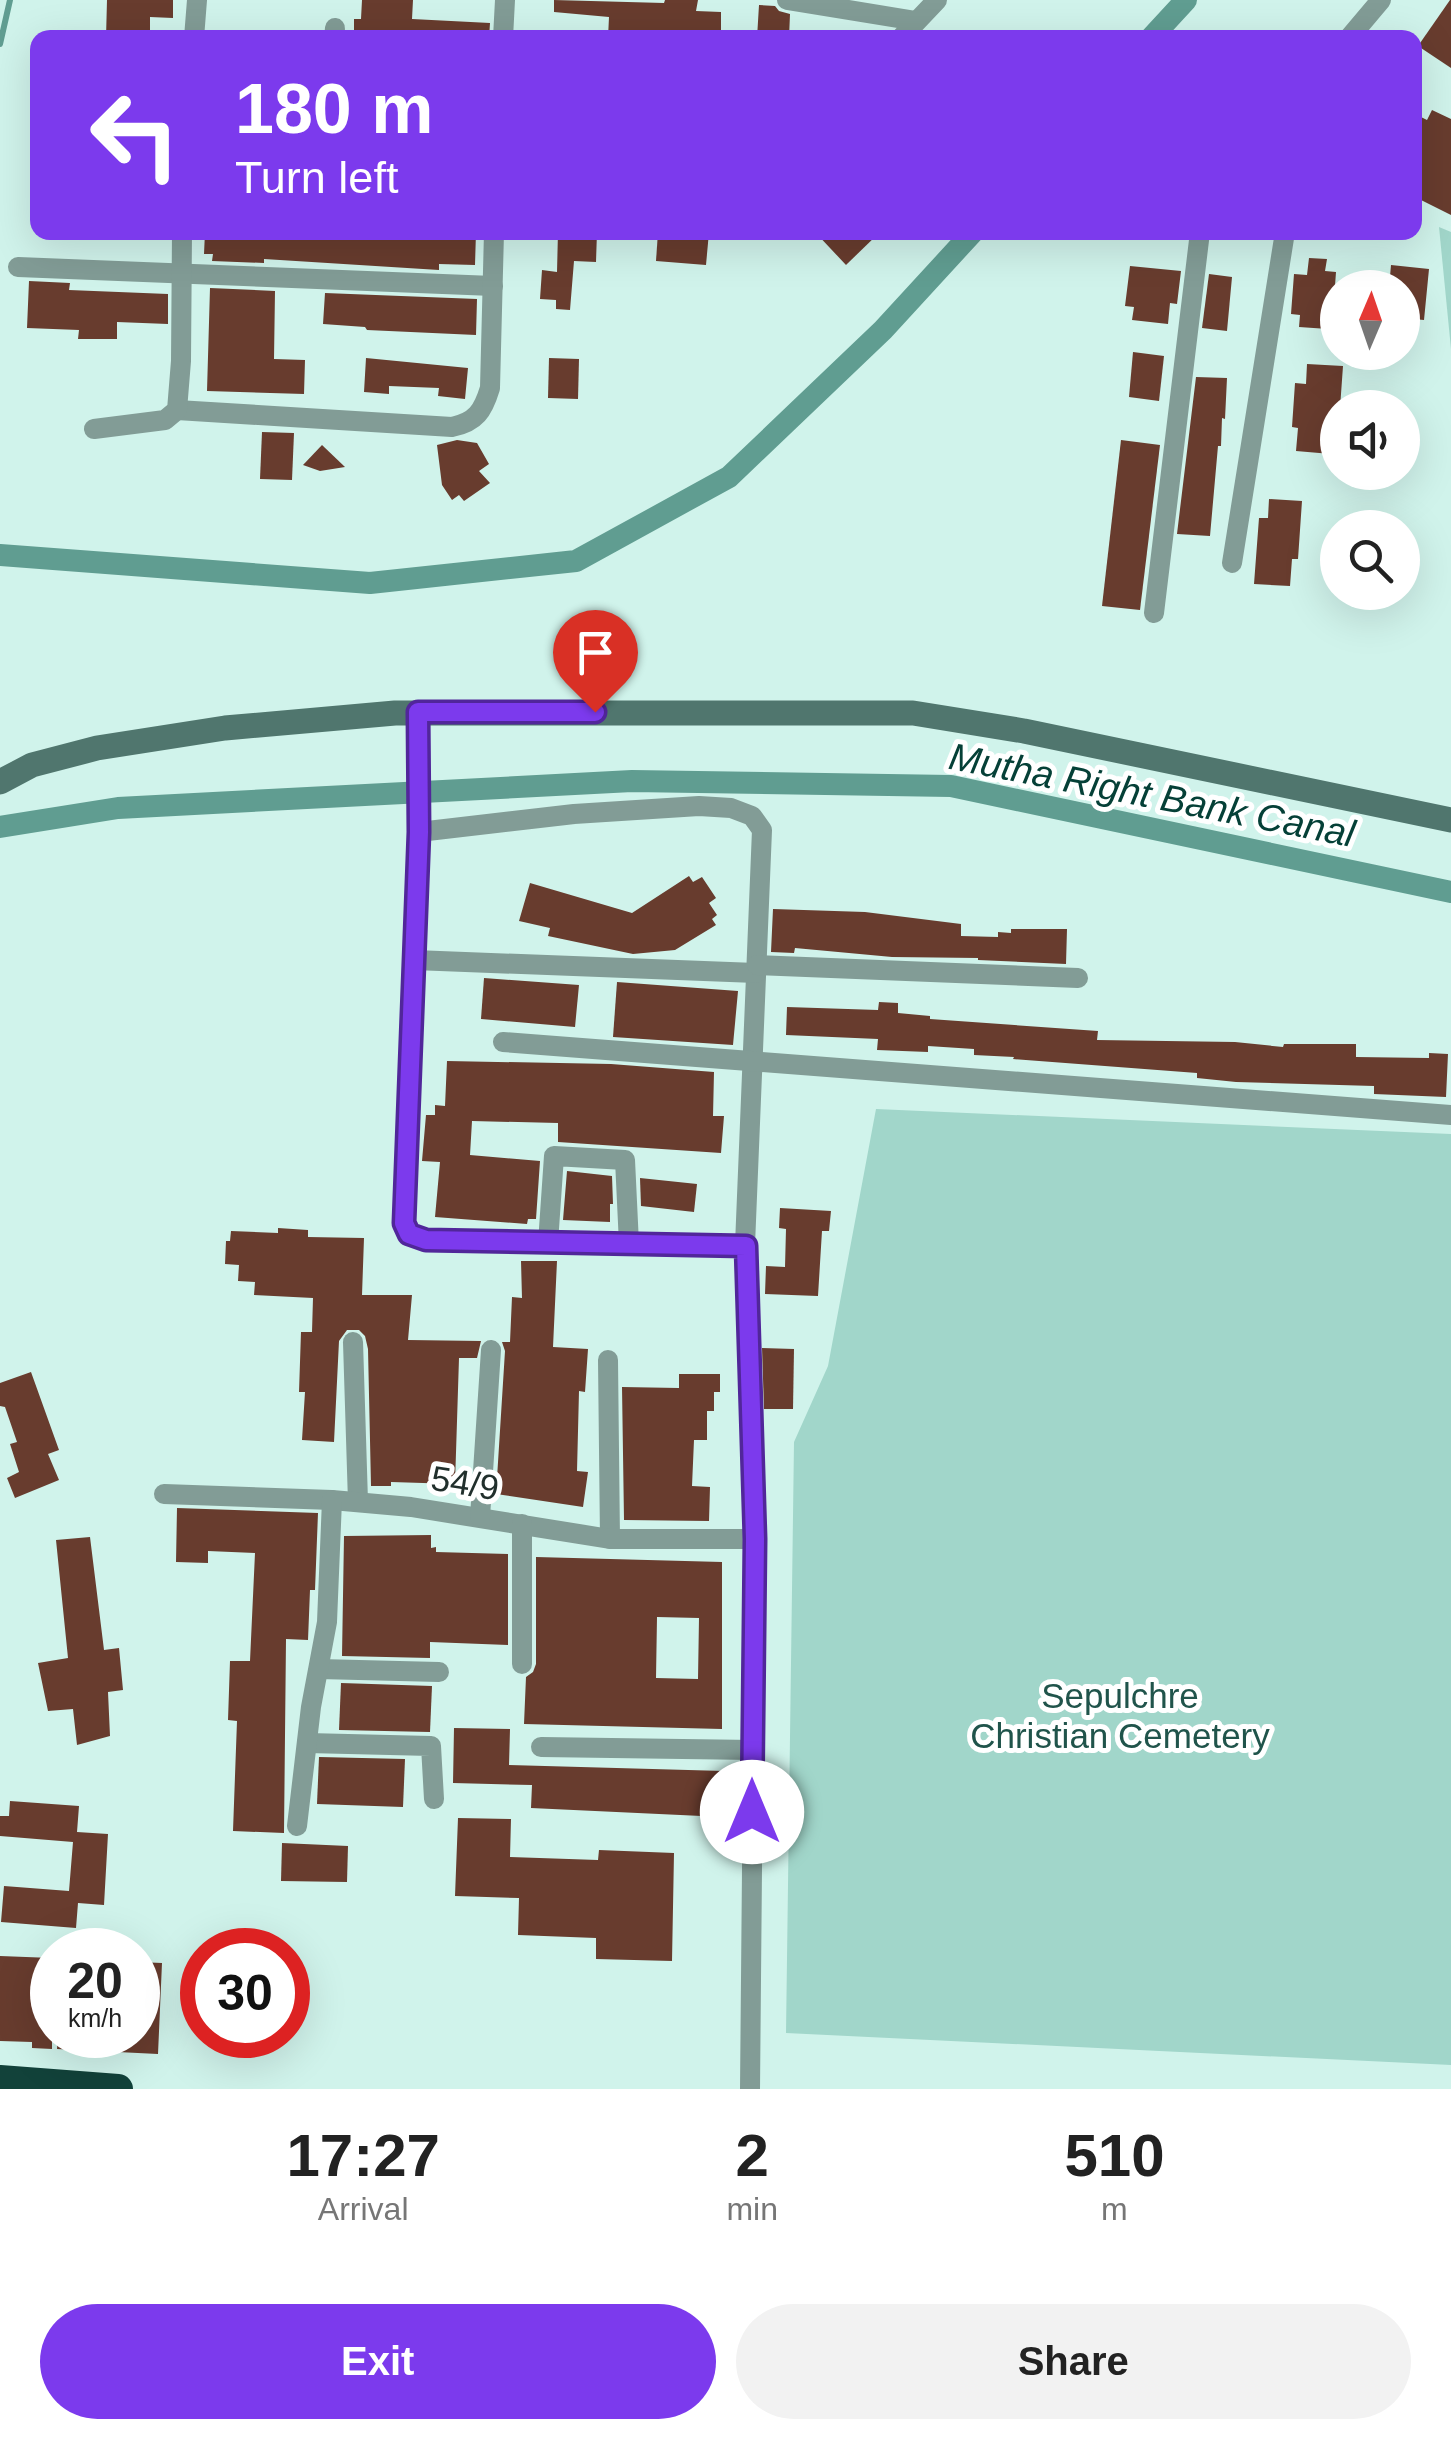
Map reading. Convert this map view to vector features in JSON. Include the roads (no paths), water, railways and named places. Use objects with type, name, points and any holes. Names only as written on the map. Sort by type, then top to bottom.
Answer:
[{"type":"highway","points":[[0,2080],[118,2089]]},
{"type":"street","points":[[195,30],[197,0]]},
{"type":"street","points":[[503,30],[505,0]]},
{"type":"street","points":[[787,0],[916,21]]},
{"type":"street","points":[[909,30],[936,0]]},
{"type":"street","points":[[1356,30],[1381,0]]},
{"type":"street","points":[[94,429],[165,420],[176,410],[181,360],[181,240]]},
{"type":"street","points":[[176,410],[452,427],[472,423],[484,407],[490,388],[494,240]]},
{"type":"street","points":[[1154,613],[1199,240]]},
{"type":"street","points":[[1232,563],[1284,240]]},
{"type":"street","points":[[18,268],[493,286]]},
{"type":"street","points":[[418,712],[419,823],[403,1206],[409,1234],[426,1240],[746,1246]]},
{"type":"street","points":[[0,782],[32,766],[97,748],[226,728],[418,712],[913,713],[1024,730],[1451,820]]},
{"type":"street","points":[[419,823],[699,806],[730,808],[752,816],[762,830],[746,1246],[755,1539],[750,2089]]},
{"type":"street","points":[[414,960],[1078,978]]},
{"type":"street","points":[[502,1042],[1451,1115]]},
{"type":"street","points":[[548,1243],[554,1156],[624,1160],[629,1244]]},
{"type":"street","points":[[354,1342],[358,1502]]},
{"type":"street","points":[[480,1517],[490,1350]]},
{"type":"street","points":[[608,1360],[610,1538]]},
{"type":"street","name":"54/9","points":[[164,1494],[358,1502],[610,1538],[755,1539]]},
{"type":"street","points":[[297,1826],[306,1743],[327,1622],[332,1500]]},
{"type":"street","points":[[522,1524],[522,1664]]},
{"type":"street","points":[[320,1669],[439,1672]]},
{"type":"street","points":[[306,1743],[431,1746],[434,1799]]},
{"type":"street","points":[[541,1747],[753,1750]]},
{"type":"waterway","points":[[0,44],[10,0]]},
{"type":"waterway","points":[[1158,30],[1186,0]]},
{"type":"waterway","points":[[0,555],[370,583],[576,561],[729,477],[883,330],[966,240]]},
{"type":"waterway","name":"Mutha Right Bank Canal","points":[[0,827],[118,808],[632,781],[951,786],[1451,892]]},
{"type":"park label","name":"Sepulchre Christian Cemetery","points":[[1120,1716]]}]
